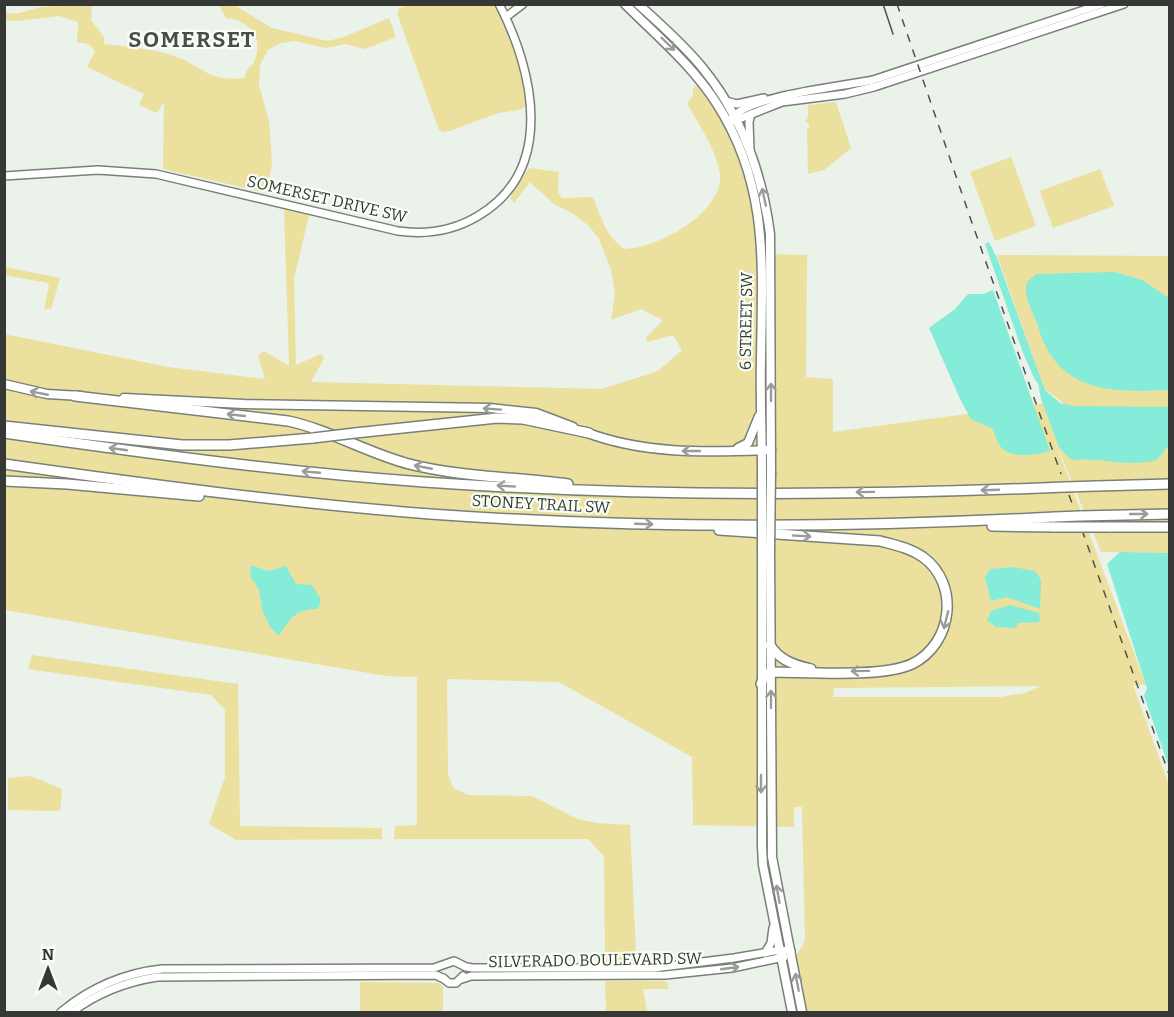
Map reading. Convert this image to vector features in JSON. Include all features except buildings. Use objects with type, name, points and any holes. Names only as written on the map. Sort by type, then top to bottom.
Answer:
[{"type":"highway","points":[[75,396],[288,421],[322,430],[395,460],[425,468],[627,491]]},
{"type":"highway","points":[[4,426],[182,445],[229,445],[314,438],[498,418],[523,419],[589,433]]},
{"type":"highway","name":"STONEY TRAIL SW","points":[[4,433],[157,455],[299,471],[424,482],[627,491],[819,493],[1048,488],[1170,482]]},
{"type":"highway","name":"STONEY TRAIL SW","points":[[4,464],[251,497],[443,514],[681,525],[1055,522]]},
{"type":"highway","points":[[4,481],[67,484],[170,494],[251,497]]},
{"type":"highway","points":[[1055,522],[1080,516],[1108,514],[1170,514]]},
{"type":"highway","points":[[1055,522],[1110,527],[1170,527]]},
{"type":"highway","points":[[681,525],[758,534],[880,541],[913,551],[924,558],[933,567],[945,589],[948,610],[942,632],[929,652],[913,663],[899,669],[771,672],[764,676],[761,684]]},
{"type":"highway","points":[[770,645],[783,659],[804,667],[828,672]]},
{"type":"main road","name":"6 STREET SW","points":[[625,4],[689,66],[733,120],[750,150],[765,197],[770,234],[766,551],[761,684],[762,846],[763,865],[792,1012]]},
{"type":"main road","name":"6 STREET SW","points":[[638,4],[687,50],[726,101],[747,167],[761,227],[761,404],[766,451]]},
{"type":"main road","points":[[4,384],[47,394],[75,396],[244,404],[434,406],[515,410],[554,419],[589,433],[642,448],[766,451]]},
{"type":"main road","points":[[720,450],[740,448],[747,443],[755,429],[761,404]]},
{"type":"main road","name":"6 STREET SW","points":[[766,551],[771,672],[772,857],[802,1012]]},
{"type":"street","points":[[506,18],[523,4]]},
{"type":"street","points":[[733,120],[782,102],[858,92],[919,68],[1102,4]]},
{"type":"street","points":[[726,101],[737,104],[784,94],[850,85],[919,68],[1124,4]]},
{"type":"street","name":"SOMERSET DRIVE SW","points":[[4,176],[98,170],[149,173],[398,231],[431,232],[454,228],[471,221],[495,204],[515,180],[527,154],[532,122],[529,93],[520,52],[500,5]]},
{"type":"street","points":[[733,120],[784,94]]},
{"type":"street","points":[[750,150],[751,114]]},
{"type":"street","points":[[765,953],[772,940],[774,917]]},
{"type":"street","name":"SILVERADO BOULEVARD SW","points":[[462,979],[471,975],[665,975],[732,968],[791,951]]},
{"type":"street","name":"SILVERADO BOULEVARD SW","points":[[462,965],[473,968],[654,968],[765,953],[781,954]]},
{"type":"street","points":[[61,1012],[80,997],[100,986],[119,978],[147,971],[173,969],[308,972],[436,975],[452,983],[462,979],[464,972],[462,965],[454,961],[434,968],[308,972],[157,977],[134,981],[111,989],[72,1012]]},
{"type":"street","points":[[444,964],[442,974],[444,980]]},
{"type":"shaded area","points":[[92,5],[91,20],[104,37],[104,44],[165,53],[185,60],[206,73],[222,78],[245,78],[254,62],[258,45],[248,26],[226,18],[219,5],[234,5],[272,28],[328,41],[344,37],[389,18],[396,37],[365,49],[345,44],[326,48],[295,41],[281,43],[268,50],[260,65],[259,85],[269,121],[272,163],[267,193],[163,169],[164,103],[157,113],[139,105],[144,94],[87,67],[95,51],[89,44],[77,42],[78,22],[59,16],[16,21],[5,20],[5,12],[19,13],[42,7]]},
{"type":"shaded area","points":[[409,5],[493,5],[515,53],[526,106],[519,110],[498,113],[450,131],[439,130],[397,13],[399,8]]},
{"type":"shaded area","points":[[698,84],[707,97],[738,156],[753,209],[758,254],[807,255],[806,377],[833,379],[833,432],[1041,404],[1064,404],[1044,388],[997,255],[1169,256],[1169,553],[1101,552],[1052,434],[1146,685],[1133,685],[1169,785],[1169,1012],[804,1012],[795,957],[805,938],[802,807],[794,807],[794,827],[693,825],[692,757],[559,682],[447,679],[448,773],[453,788],[468,795],[532,796],[577,819],[630,825],[636,953],[662,954],[662,960],[653,965],[605,965],[604,856],[588,839],[394,839],[395,826],[417,825],[417,677],[386,676],[5,610],[4,334],[168,367],[265,379],[258,356],[264,351],[289,366],[284,209],[309,215],[294,279],[296,365],[321,354],[324,358],[311,382],[602,389],[658,371],[682,350],[673,335],[648,342],[646,338],[663,320],[641,309],[611,320],[615,293],[611,269],[599,239],[589,226],[572,213],[554,204],[530,182],[514,203],[511,195],[529,168],[559,172],[558,193],[562,198],[593,197],[608,232],[624,249],[653,243],[670,236],[700,215],[711,203],[718,189],[720,175],[716,157],[687,103],[693,95],[693,88]],"holes":[[[1040,686],[1025,693],[1000,697],[833,697],[834,688]]]},
{"type":"shaded area","points":[[836,102],[851,148],[824,170],[808,174],[807,129],[809,123],[805,122],[808,116],[808,105]]},
{"type":"shaded area","points":[[1011,157],[1036,226],[995,241],[970,172]]},
{"type":"shaded area","points":[[1100,169],[1114,206],[1053,228],[1040,191]]},
{"type":"shaded area","points":[[5,267],[60,278],[51,309],[44,309],[48,283],[5,275]]},
{"type":"shaded area","points":[[32,655],[238,684],[240,826],[382,828],[382,839],[236,840],[209,824],[225,777],[225,710],[211,695],[28,669]]},
{"type":"shaded area","points":[[31,776],[62,789],[60,811],[8,810],[8,778]]},
{"type":"shaded area","points":[[605,981],[664,981],[667,982],[669,989],[643,989],[647,1012],[606,1012]]},
{"type":"shaded area","points":[[360,982],[439,983],[443,987],[443,1012],[360,1012]]},
{"type":"water","points":[[989,242],[997,258],[1045,390],[1060,403],[1073,406],[1169,407],[1169,445],[1157,460],[1125,463],[1073,460],[1059,447],[1041,399],[1038,383],[1023,353],[985,244]]},
{"type":"water","points":[[1115,272],[1142,280],[1169,298],[1169,390],[1116,390],[1084,382],[1069,374],[1057,363],[1044,344],[1028,300],[1026,286],[1028,281],[1037,274]]},
{"type":"water","points":[[993,290],[1050,451],[1017,455],[1005,451],[996,439],[993,429],[971,419],[929,328],[955,309],[968,294],[984,294]]},
{"type":"water","points":[[1120,552],[1169,553],[1169,767],[1144,696],[1147,688],[1107,564]]},
{"type":"water","points":[[250,565],[269,571],[286,566],[296,584],[312,585],[321,600],[318,609],[310,609],[294,616],[279,636],[270,627],[262,609],[259,589],[251,578]]},
{"type":"water","points":[[1014,567],[1035,571],[1041,580],[1040,609],[1007,597],[991,601],[985,577],[990,569]]},
{"type":"water","points":[[1010,605],[1039,613],[1040,622],[1018,623],[1016,628],[996,627],[987,620],[991,611]]},
{"type":"tram line","points":[[883,4],[893,34]]},
{"type":"railway","points":[[897,4],[1061,474]]},
{"type":"railway","points":[[1069,495],[1073,506]]},
{"type":"railway","points":[[1082,530],[1170,777]]},
{"type":"district","name":"SOMERSET","points":[[192,39]]}]
